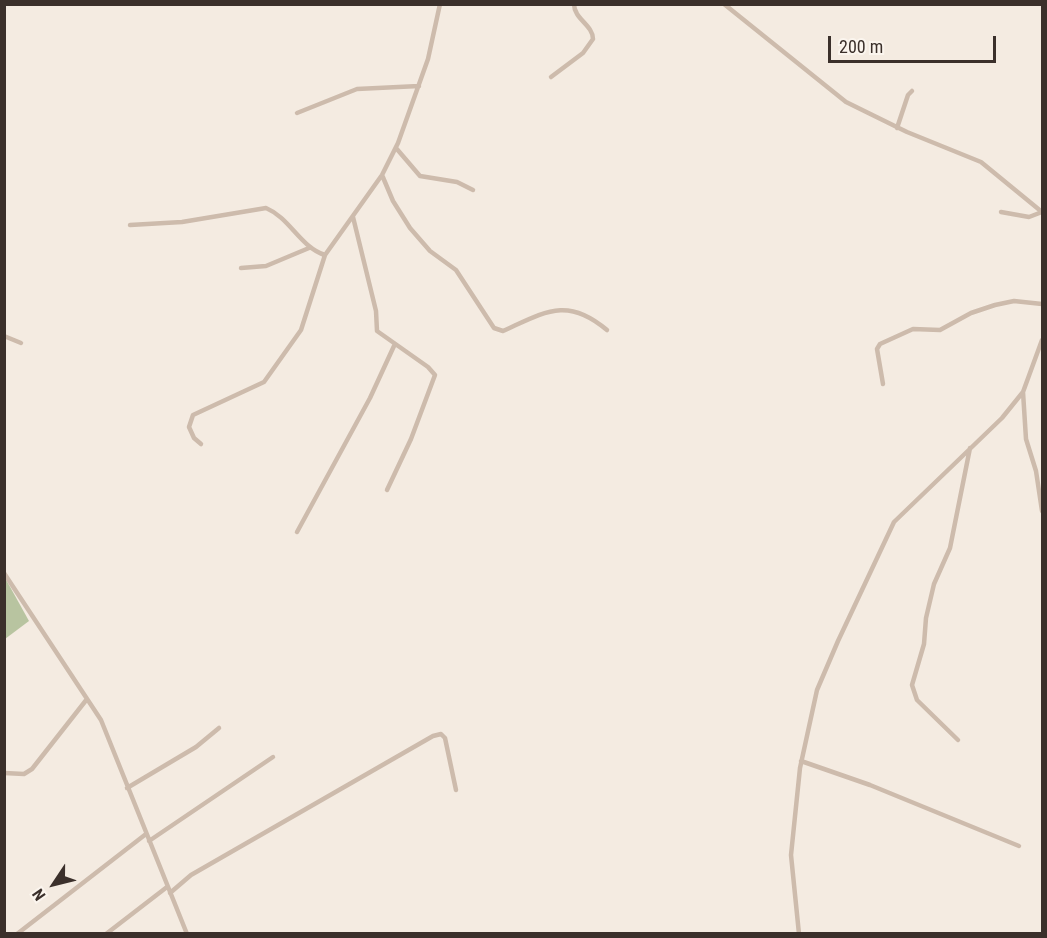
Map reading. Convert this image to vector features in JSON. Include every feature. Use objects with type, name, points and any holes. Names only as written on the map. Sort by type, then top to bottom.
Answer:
[{"type":"street","points":[[201,444],[191,433],[189,420],[199,412],[227,401],[269,378],[305,323],[325,255],[382,175],[396,148],[434,42],[441,4]]},
{"type":"street","points":[[551,77],[583,53],[593,39],[592,31],[575,12],[574,4]]},
{"type":"street","points":[[724,4],[841,99],[897,128],[981,162],[1042,212],[1029,217],[1001,212]]},
{"type":"street","points":[[297,113],[357,89],[419,86]]},
{"type":"street","points":[[897,128],[908,95],[912,92]]},
{"type":"street","points":[[396,148],[420,176],[457,182],[473,190]]},
{"type":"street","points":[[382,175],[393,201],[410,228],[430,251],[456,270],[494,328],[503,331],[546,311],[558,309],[587,315],[608,330]]},
{"type":"street","points":[[130,225],[182,222],[266,208],[278,215],[309,248],[325,255]]},
{"type":"street","points":[[352,216],[376,311],[376,328],[394,346],[428,367],[435,375],[411,439],[387,490]]},
{"type":"street","points":[[241,268],[266,266],[309,248]]},
{"type":"street","points":[[883,384],[877,349],[880,344],[913,329],[940,330],[995,305],[1014,301],[1042,304]]},
{"type":"street","points":[[4,336],[21,343]]},
{"type":"street","points":[[799,933],[791,855],[801,762],[817,690],[888,534],[903,512],[1002,418],[1023,392],[1042,340]]},
{"type":"street","points":[[297,532],[370,398],[394,346]]},
{"type":"street","points":[[1023,392],[1027,449],[1036,471],[1042,511]]},
{"type":"street","points":[[958,740],[917,700],[912,685],[924,644],[926,618],[934,584],[950,548],[970,448]]},
{"type":"street","points":[[4,573],[101,720],[187,933]]},
{"type":"street","points":[[4,772],[24,774],[32,770],[87,699]]},
{"type":"street","points":[[128,788],[200,745],[219,728]]},
{"type":"street","points":[[170,893],[191,875],[433,735],[441,734],[445,738],[456,790]]},
{"type":"street","points":[[149,841],[273,757]]},
{"type":"street","points":[[801,762],[870,785],[1019,846]]},
{"type":"street","points":[[16,933],[146,834]]},
{"type":"street","points":[[106,933],[167,887]]},
{"type":"green space","points":[[4,576],[29,621],[5,639],[4,639]]}]
